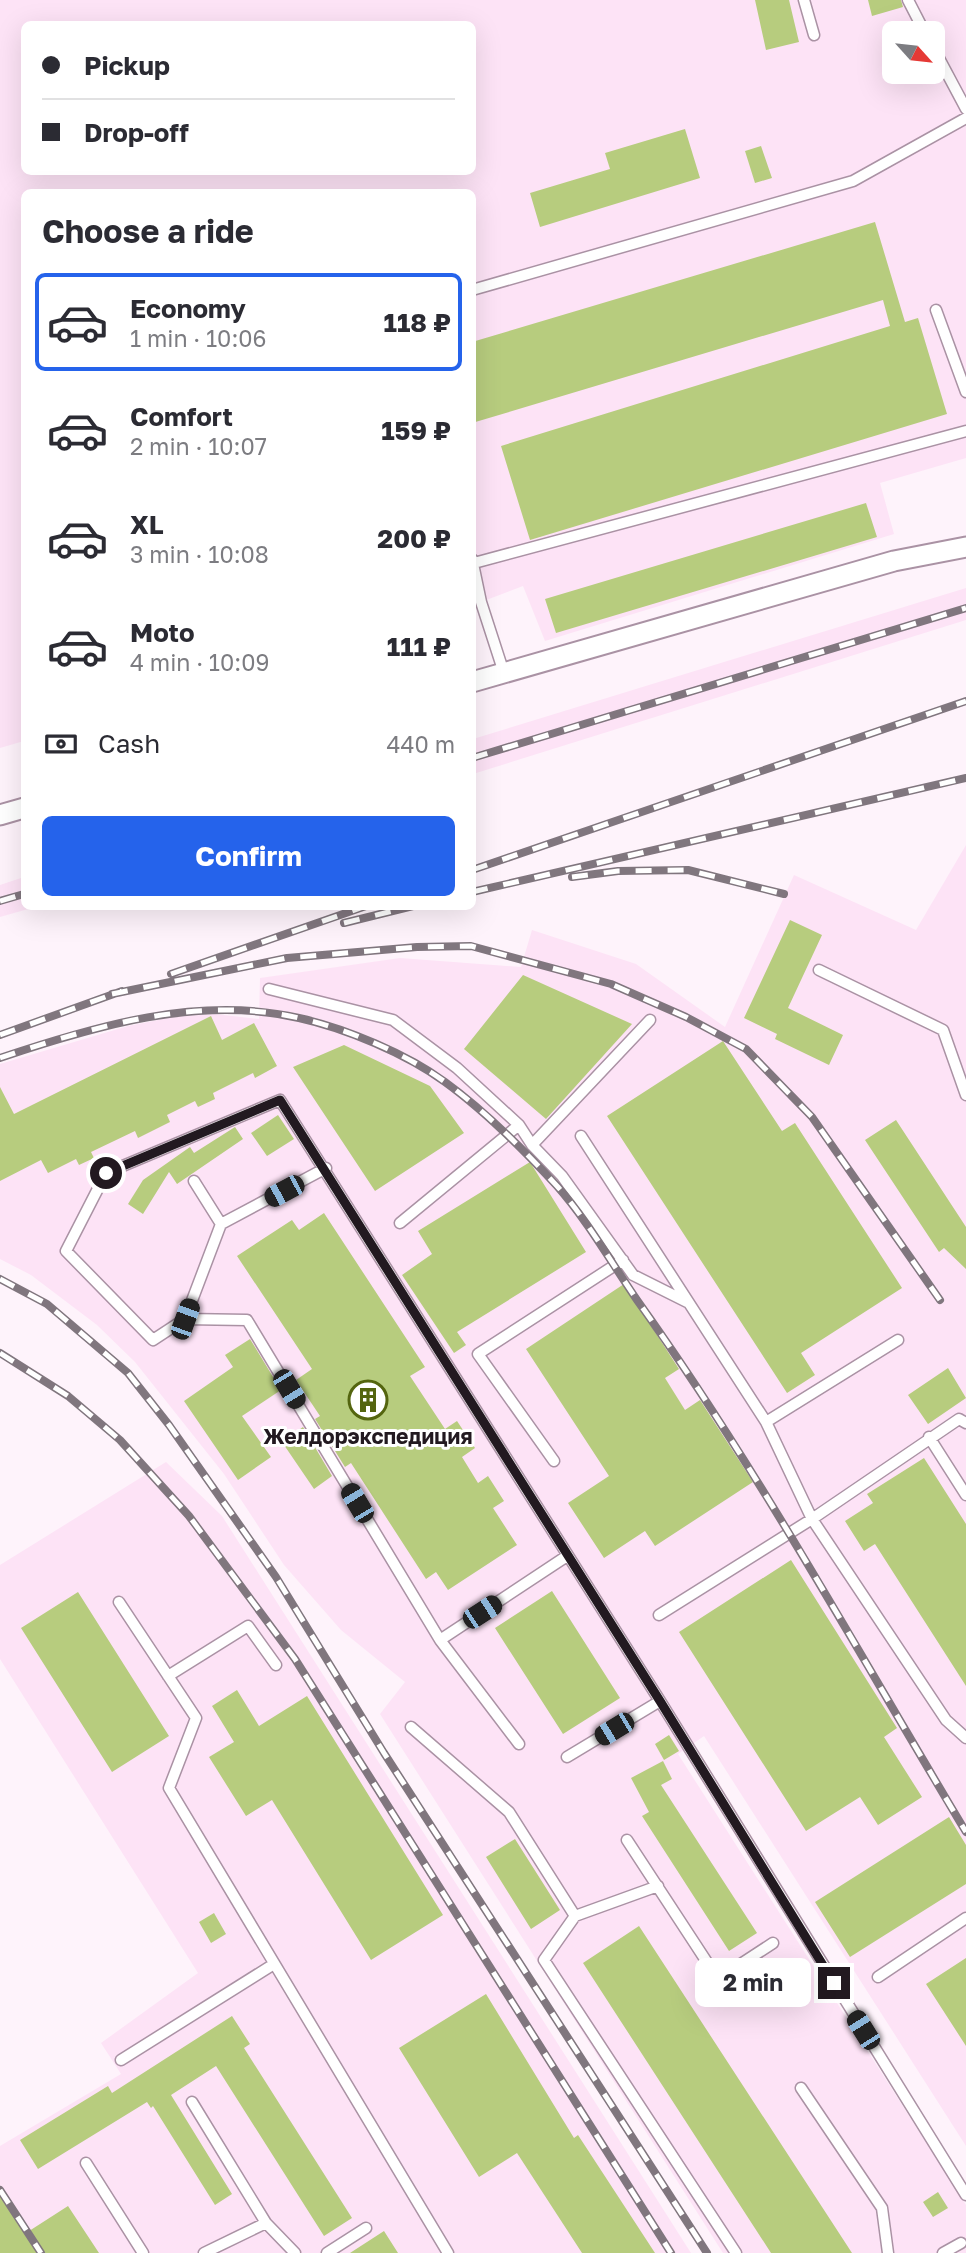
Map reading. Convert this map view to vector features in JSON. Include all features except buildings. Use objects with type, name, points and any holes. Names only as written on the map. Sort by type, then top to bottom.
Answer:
[{"type":"street","points":[[476,681],[894,561],[966,547]]},
{"type":"street","points":[[0,815],[21,809]]},
{"type":"lane","points":[[804,0],[814,35]]},
{"type":"lane","points":[[908,0],[919,21]]},
{"type":"lane","points":[[945,70],[966,109]]},
{"type":"lane","points":[[476,289],[853,181],[966,118]]},
{"type":"lane","points":[[936,310],[966,392]]},
{"type":"lane","points":[[476,560],[966,431]]},
{"type":"lane","points":[[476,576],[481,602],[505,675]]},
{"type":"lane","points":[[819,970],[943,1030],[966,1095]]},
{"type":"lane","points":[[269,989],[393,1020],[457,1068],[519,1125],[532,1145],[562,1176],[633,1275],[690,1304]]},
{"type":"lane","points":[[532,1145],[650,1020]]},
{"type":"lane","points":[[519,1744],[440,1640],[247,1320],[185,1319],[153,1340],[66,1251],[106,1173],[280,1100],[326,1168],[660,1701],[966,2195]]},
{"type":"lane","points":[[400,1223],[519,1125]]},
{"type":"lane","points":[[581,1136],[766,1422],[812,1519],[947,1720],[966,1738]]},
{"type":"lane","points":[[185,1319],[220,1224],[326,1168]]},
{"type":"lane","points":[[194,1181],[220,1224]]},
{"type":"lane","points":[[554,1461],[478,1354],[622,1260]]},
{"type":"lane","points":[[766,1422],[898,1340]]},
{"type":"lane","points":[[659,1615],[812,1519],[929,1437],[959,1419],[966,1423]]},
{"type":"lane","points":[[929,1437],[966,1495]]},
{"type":"lane","points":[[440,1640],[567,1556]]},
{"type":"lane","points":[[119,1602],[196,1718],[169,1788],[448,2253]]},
{"type":"lane","points":[[168,1676],[248,1626],[275,1665]]},
{"type":"lane","points":[[567,1756],[660,1701]]},
{"type":"lane","points":[[411,1727],[509,1812],[575,1916]]},
{"type":"lane","points":[[628,1840],[718,1979],[773,1943]]},
{"type":"lane","points":[[658,1886],[575,1916],[544,1961],[736,2253]]},
{"type":"lane","points":[[877,1977],[966,1918]]},
{"type":"lane","points":[[121,2060],[274,1964]]},
{"type":"lane","points":[[801,2088],[882,2208],[888,2253]]},
{"type":"lane","points":[[192,2102],[266,2223],[295,2253]]},
{"type":"lane","points":[[86,2163],[143,2253]]},
{"type":"lane","points":[[204,2253],[266,2223]]},
{"type":"lane","points":[[327,2253],[366,2228]]},
{"type":"lane","points":[[943,2253],[961,2243]]},
{"type":"shaded area","points":[[0,0],[966,0],[966,458],[880,483],[894,534],[545,641],[523,586],[476,604],[476,189],[21,189],[21,742],[0,748]]},
{"type":"shaded area","points":[[966,588],[966,620],[476,773],[476,738]]},
{"type":"shaded area","points":[[966,845],[966,2146],[704,1736],[678,1754],[966,2205],[966,2253],[723,2253],[380,1714],[405,1682],[341,1630],[284,1565],[224,1474],[135,1362],[97,1325],[31,1275],[0,1259],[0,1064],[128,1026],[173,1017],[214,1014],[259,1019],[260,978],[400,958],[521,967],[532,930],[636,964],[725,1027],[794,875],[916,930]]},
{"type":"shaded area","points":[[21,878],[21,910],[24,910],[0,917],[0,885]]},
{"type":"shaded area","points":[[166,1462],[222,1516],[691,2253],[0,2253],[0,2146],[121,2074],[101,2043],[198,1973],[0,1659],[0,1565]]},
{"type":"railway","points":[[476,757],[966,608]]},
{"type":"railway","points":[[476,869],[966,701]]},
{"type":"railway","points":[[476,891],[966,778]]},
{"type":"railway","points":[[572,877],[618,871],[688,870],[784,894]]},
{"type":"railway","points":[[0,901],[21,895]]},
{"type":"railway","points":[[171,974],[355,910]]},
{"type":"railway","points":[[344,923],[397,910]]},
{"type":"railway","points":[[112,994],[287,958],[417,947],[471,946],[611,984],[686,1017],[746,1049],[812,1117],[940,1300]]},
{"type":"railway","points":[[0,1035],[122,991]]},
{"type":"railway","points":[[0,1058],[73,1035],[148,1017],[223,1010],[261,1012],[317,1022],[375,1043],[413,1062],[460,1093],[531,1158],[589,1227],[766,1496],[966,1832]]},
{"type":"railway","points":[[0,1279],[47,1304],[128,1373],[169,1425],[276,1577],[384,1753],[707,2253]]},
{"type":"railway","points":[[0,1353],[68,1396],[120,1440],[189,1516],[295,1659],[671,2253]]},
{"type":"railway","points":[[0,2190],[41,2253]]},
{"type":"place","name":"Желдорэкспедиция","points":[[368,1400]]},
{"type":"route","points":[[106,1173],[280,1100],[326,1168],[834,1983]]}]
